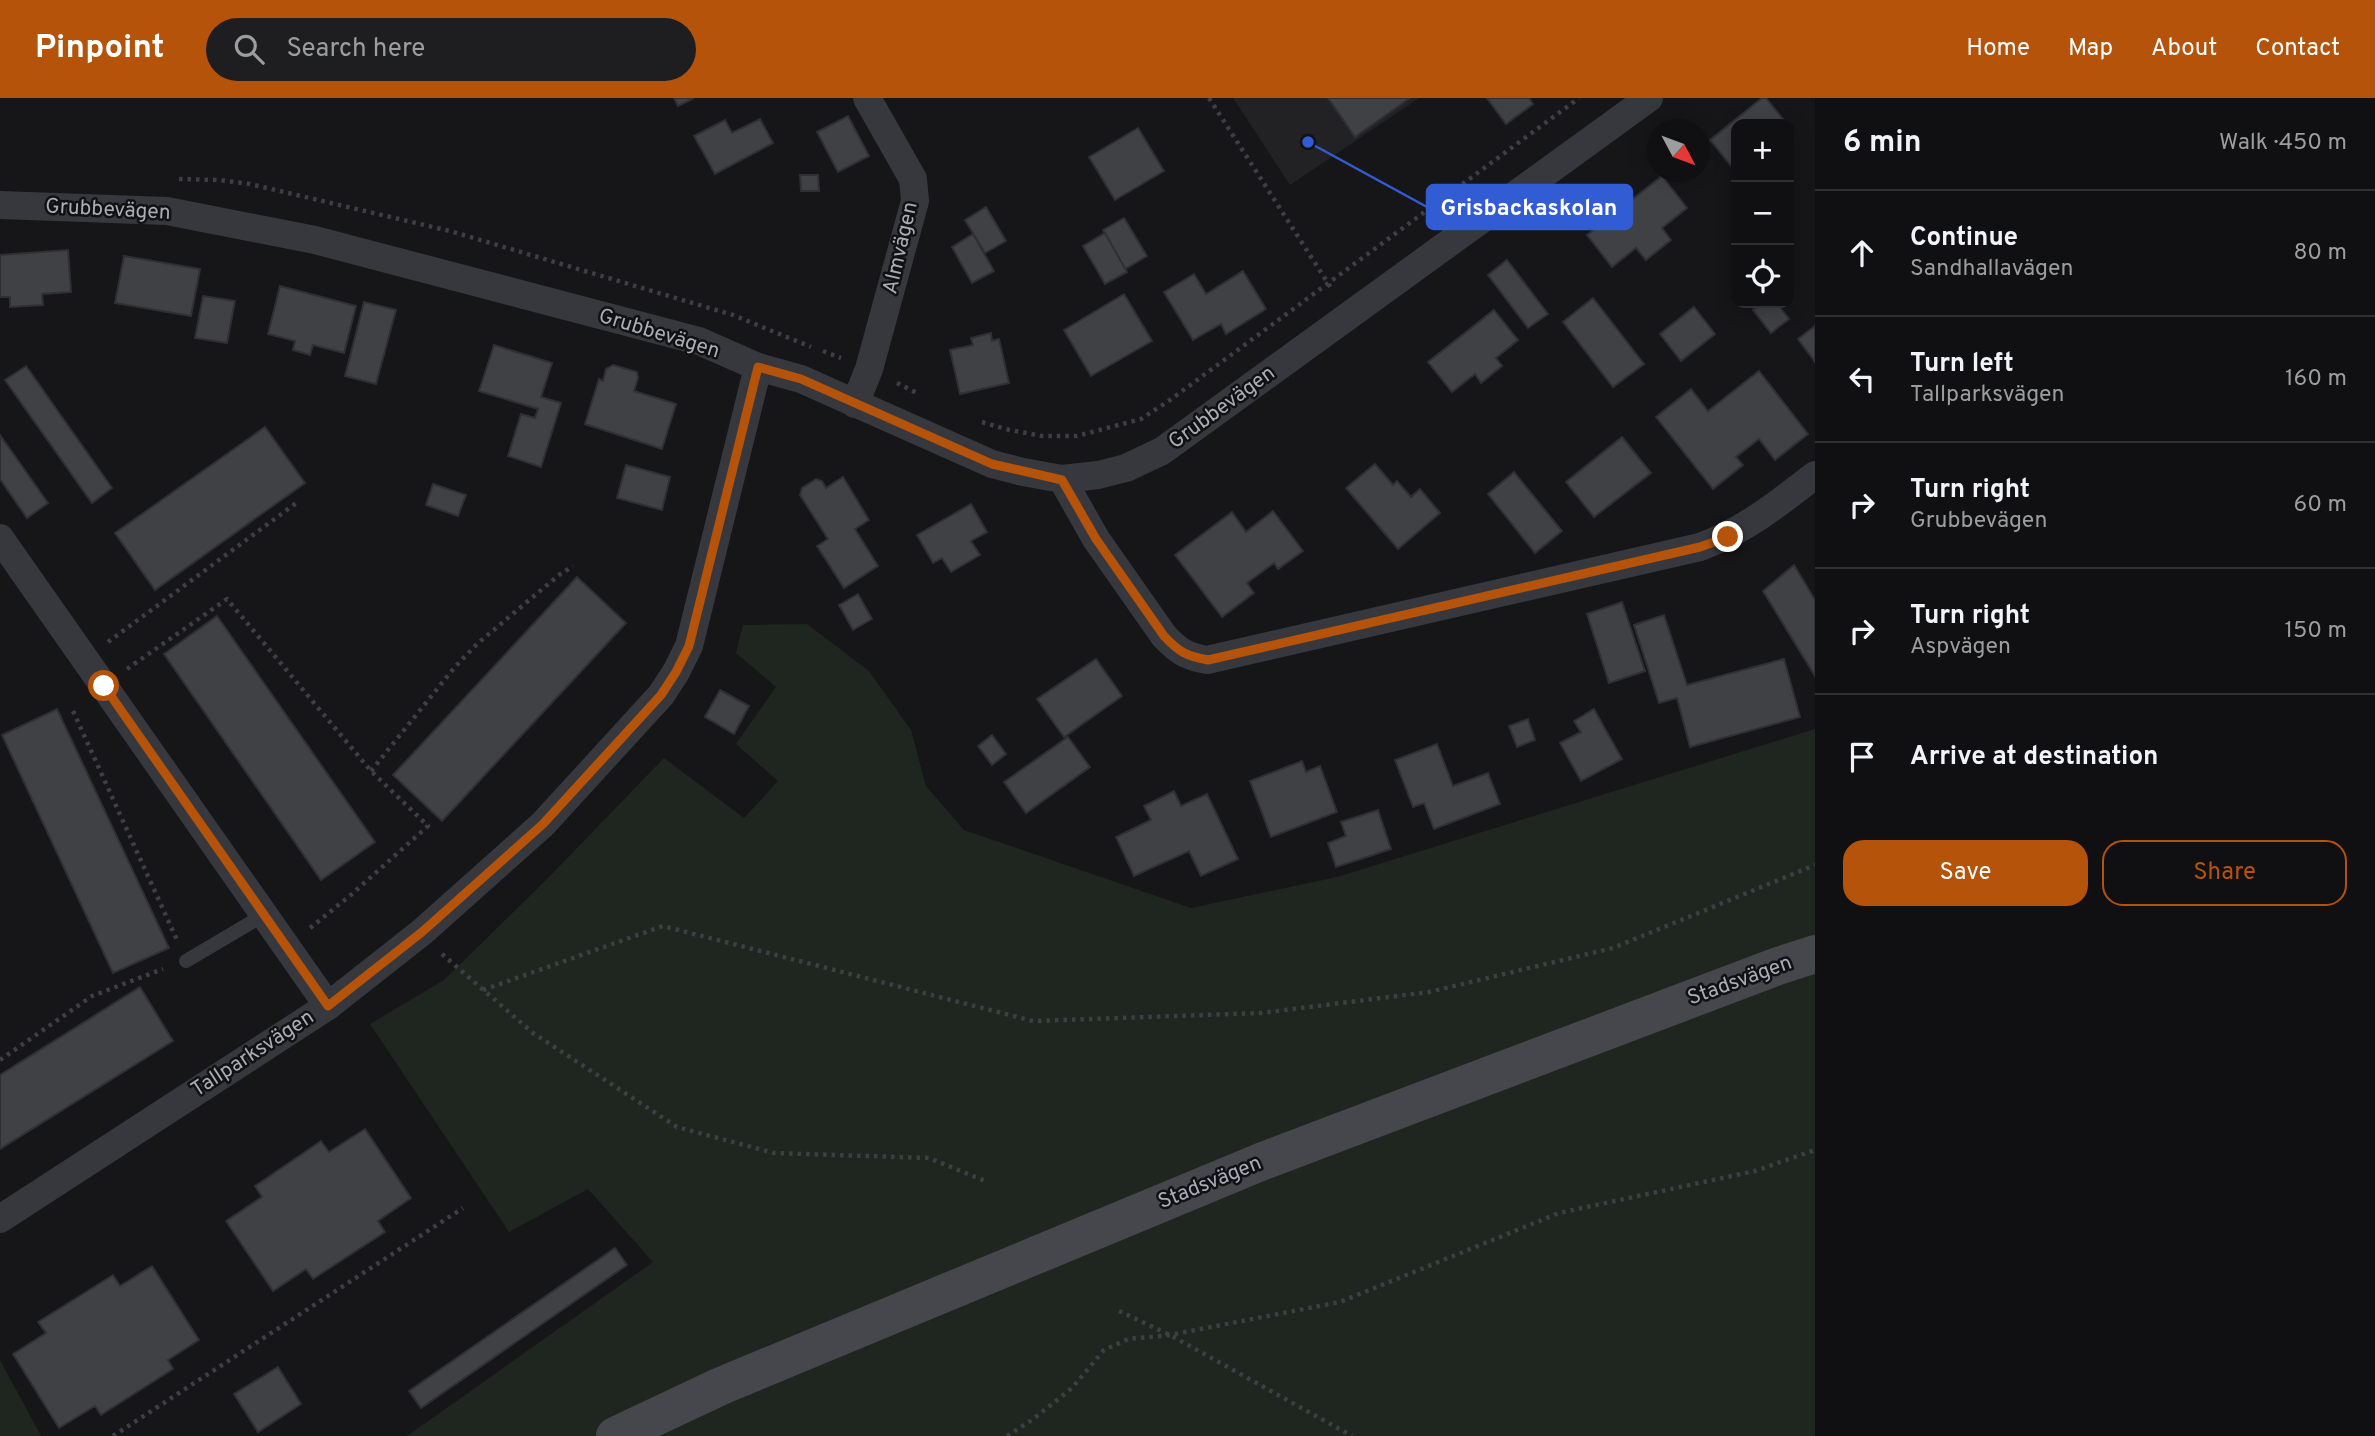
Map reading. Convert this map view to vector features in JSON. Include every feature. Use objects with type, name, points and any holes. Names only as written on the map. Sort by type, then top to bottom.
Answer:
[{"type":"main road","name":"Stadsvägen","points":[[615,1436],[721,1386],[1263,1161],[1815,954]]},
{"type":"street","name":"Almvägen","points":[[855,404],[869,369],[915,201],[913,179],[867,98]]},
{"type":"street","name":"Grubbevägen","points":[[0,205],[167,211],[315,240],[699,341],[758,367],[801,379],[992,464],[1062,480],[1126,468],[1162,452],[1649,98]]},
{"type":"street","name":"Tallparksvägen","points":[[0,1219],[328,1006],[422,932],[543,824],[661,695],[689,646],[758,367]]},
{"type":"street","points":[[1062,480],[1096,539],[1164,636],[1187,656],[1208,660],[1700,547],[1728,537],[1761,517],[1815,475]]},
{"type":"street","points":[[0,538],[328,1006]]},
{"type":"lane","points":[[186,961],[264,915]]},
{"type":"path","points":[[1209,98],[1349,315]]},
{"type":"path","points":[[975,420],[1042,436],[1077,436],[1141,419],[1579,98]]},
{"type":"path","points":[[178,179],[250,184],[450,231],[733,315],[869,369],[921,395]]},
{"type":"path","points":[[85,659],[299,501]]},
{"type":"path","points":[[371,771],[477,644],[573,566]]},
{"type":"path","points":[[104,686],[227,599],[371,771],[428,826],[352,894],[287,947]]},
{"type":"path","points":[[0,1060],[92,996],[186,961],[73,711]]},
{"type":"path","points":[[483,990],[663,926],[1033,1021],[1261,1013],[1429,992],[1614,948],[1815,865]]},
{"type":"path","points":[[422,932],[533,1033],[677,1127],[774,1153],[929,1158],[985,1181]]},
{"type":"path","points":[[1007,1436],[1072,1388],[1104,1350],[1128,1339],[1170,1335],[1340,1302],[1559,1213],[1755,1171],[1815,1150]]},
{"type":"path","points":[[113,1436],[463,1208]]},
{"type":"path","points":[[1119,1311],[1170,1335],[1352,1436]]},
{"type":"shaded area","points":[[1233,98],[1419,98],[1290,185]]},
{"type":"shaded area","points":[[807,624],[869,671],[911,730],[926,786],[964,830],[1191,908],[1337,877],[1815,729],[1815,1436],[407,1436],[653,1262],[588,1189],[509,1232],[370,1024],[444,980],[664,758],[744,818],[778,781],[736,744],[776,687],[736,653],[743,625]]},
{"type":"shaded area","points":[[0,1360],[41,1436],[0,1436]]},
{"type":"building","points":[[674,98],[694,98],[678,106]]},
{"type":"building","points":[[1328,98],[1410,98],[1355,137]]},
{"type":"building","points":[[1487,98],[1529,98],[1533,104],[1506,124]]},
{"type":"building","points":[[1762,98],[1766,98],[1783,119],[1736,119]]},
{"type":"building","points":[[848,116],[869,156],[838,172],[817,132]]},
{"type":"building","points":[[760,119],[773,143],[715,174],[694,136],[725,120],[732,133]]},
{"type":"building","points":[[1731,123],[1731,166],[1710,140]]},
{"type":"building","points":[[1138,128],[1164,171],[1115,200],[1089,157]]},
{"type":"building","points":[[800,175],[818,175],[819,191],[801,191]]},
{"type":"building","points":[[1654,182],[1667,182],[1687,208],[1662,228],[1671,240],[1646,260],[1636,248],[1612,267],[1587,235]]},
{"type":"building","points":[[986,207],[1006,241],[985,253],[965,220]]},
{"type":"building","points":[[1124,218],[1147,256],[1125,269],[1103,230]]},
{"type":"building","points":[[1105,233],[1127,272],[1105,284],[1083,246]]},
{"type":"building","points":[[973,234],[994,271],[972,283],[952,247]]},
{"type":"building","points":[[68,250],[71,292],[42,294],[43,305],[10,307],[10,297],[0,297],[0,255]]},
{"type":"building","points":[[124,256],[200,269],[191,316],[115,303]]},
{"type":"building","points":[[1507,260],[1548,314],[1528,328],[1488,275]]},
{"type":"building","points":[[1243,271],[1266,309],[1226,334],[1221,324],[1193,340],[1164,292],[1194,274],[1206,294]]},
{"type":"building","points":[[280,286],[356,306],[344,353],[313,345],[310,355],[293,350],[295,341],[268,334]]},
{"type":"building","points":[[1124,294],[1152,341],[1091,376],[1064,330]]},
{"type":"building","points":[[203,296],[235,301],[227,343],[195,338]]},
{"type":"building","points":[[1593,298],[1644,364],[1613,387],[1563,322]]},
{"type":"building","points":[[364,302],[396,310],[376,384],[345,376]]},
{"type":"building","points":[[1694,307],[1715,334],[1681,361],[1660,334]]},
{"type":"building","points":[[1781,308],[1789,319],[1771,333],[1753,310]]},
{"type":"building","points":[[1494,310],[1518,340],[1496,358],[1502,366],[1481,383],[1475,374],[1452,392],[1428,362]]},
{"type":"building","points":[[1815,326],[1815,362],[1798,339]]},
{"type":"building","points":[[991,333],[992,341],[999,339],[1009,383],[960,394],[950,350],[973,345],[971,338]]},
{"type":"building","points":[[494,345],[552,363],[541,397],[561,403],[541,467],[508,456],[521,414],[535,418],[538,409],[479,391]]},
{"type":"building","points":[[613,365],[637,372],[634,391],[676,404],[662,449],[585,424],[599,379],[603,381],[606,369]]},
{"type":"building","points":[[26,366],[112,488],[92,503],[5,380]]},
{"type":"building","points":[[1759,371],[1808,434],[1775,460],[1759,439],[1736,457],[1743,465],[1713,489],[1656,417],[1691,389],[1708,411]]},
{"type":"building","points":[[265,427],[305,483],[155,590],[115,533]]},
{"type":"building","points":[[0,435],[48,503],[27,518],[0,479]]},
{"type":"building","points":[[1622,437],[1651,473],[1594,517],[1566,482]]},
{"type":"building","points":[[1375,464],[1393,485],[1397,481],[1411,497],[1420,489],[1440,513],[1398,549],[1346,488]]},
{"type":"building","points":[[626,465],[670,477],[662,510],[617,498]]},
{"type":"building","points":[[1514,472],[1562,531],[1535,553],[1488,494]]},
{"type":"building","points":[[843,477],[869,520],[855,529],[878,566],[844,588],[817,546],[828,539],[800,495],[802,488],[816,479],[822,481],[826,488]]},
{"type":"building","points":[[433,484],[466,495],[458,516],[426,505]]},
{"type":"building","points":[[971,504],[987,532],[971,541],[980,555],[951,572],[942,558],[933,563],[917,535]]},
{"type":"building","points":[[1273,511],[1303,551],[1278,569],[1274,563],[1247,583],[1254,593],[1222,617],[1175,555],[1232,512],[1246,532]]},
{"type":"building","points":[[1794,565],[1815,600],[1815,676],[1763,591]]},
{"type":"building","points":[[577,577],[626,623],[442,821],[393,775]]},
{"type":"building","points":[[858,594],[872,619],[853,630],[839,605]]},
{"type":"building","points":[[1622,602],[1645,671],[1609,683],[1587,614]]},
{"type":"building","points":[[1664,615],[1687,685],[1784,659],[1800,717],[1690,747],[1677,698],[1659,703],[1634,625]]},
{"type":"building","points":[[217,616],[375,842],[321,880],[164,654]]},
{"type":"building","points":[[1096,659],[1122,696],[1064,737],[1037,699]]},
{"type":"building","points":[[720,690],[749,706],[734,734],[705,717]]},
{"type":"building","points":[[57,709],[169,948],[113,973],[2,735]]},
{"type":"building","points":[[1594,709],[1622,759],[1581,781],[1560,743],[1581,732],[1574,721]]},
{"type":"building","points":[[1528,719],[1535,740],[1517,747],[1509,726]]},
{"type":"building","points":[[992,735],[1006,754],[992,765],[978,746]]},
{"type":"building","points":[[1068,737],[1090,767],[1026,813],[1004,782]]},
{"type":"building","points":[[1437,744],[1453,786],[1488,773],[1500,804],[1434,829],[1424,803],[1413,807],[1395,760]]},
{"type":"building","points":[[1302,761],[1306,772],[1320,766],[1337,812],[1271,837],[1250,781]]},
{"type":"building","points":[[1174,791],[1181,806],[1207,794],[1238,859],[1201,876],[1189,851],[1134,876],[1116,837],[1151,820],[1144,806]]},
{"type":"building","points":[[1378,810],[1391,849],[1336,867],[1328,843],[1346,836],[1341,822]]},
{"type":"building","points":[[140,987],[173,1041],[0,1149],[0,1075]]},
{"type":"building","points":[[365,1129],[411,1198],[378,1221],[385,1232],[313,1279],[306,1269],[273,1291],[226,1221],[262,1197],[255,1186],[321,1141],[329,1152]]},
{"type":"building","points":[[615,1248],[627,1265],[421,1408],[409,1391]]},
{"type":"building","points":[[152,1266],[199,1340],[168,1360],[173,1369],[101,1415],[95,1406],[59,1428],[13,1354],[46,1333],[38,1322],[113,1275],[120,1286]]},
{"type":"building","points":[[278,1367],[301,1404],[258,1432],[234,1394]]},
{"type":"place","name":"Grisbackaskolan","points":[[1308,142]]},
{"type":"route","points":[[104,686],[328,1006],[422,932],[543,824],[661,695],[689,646],[758,367],[801,379],[992,464],[1062,480],[1096,539],[1164,636],[1187,656],[1208,660],[1700,547],[1728,537]]}]
